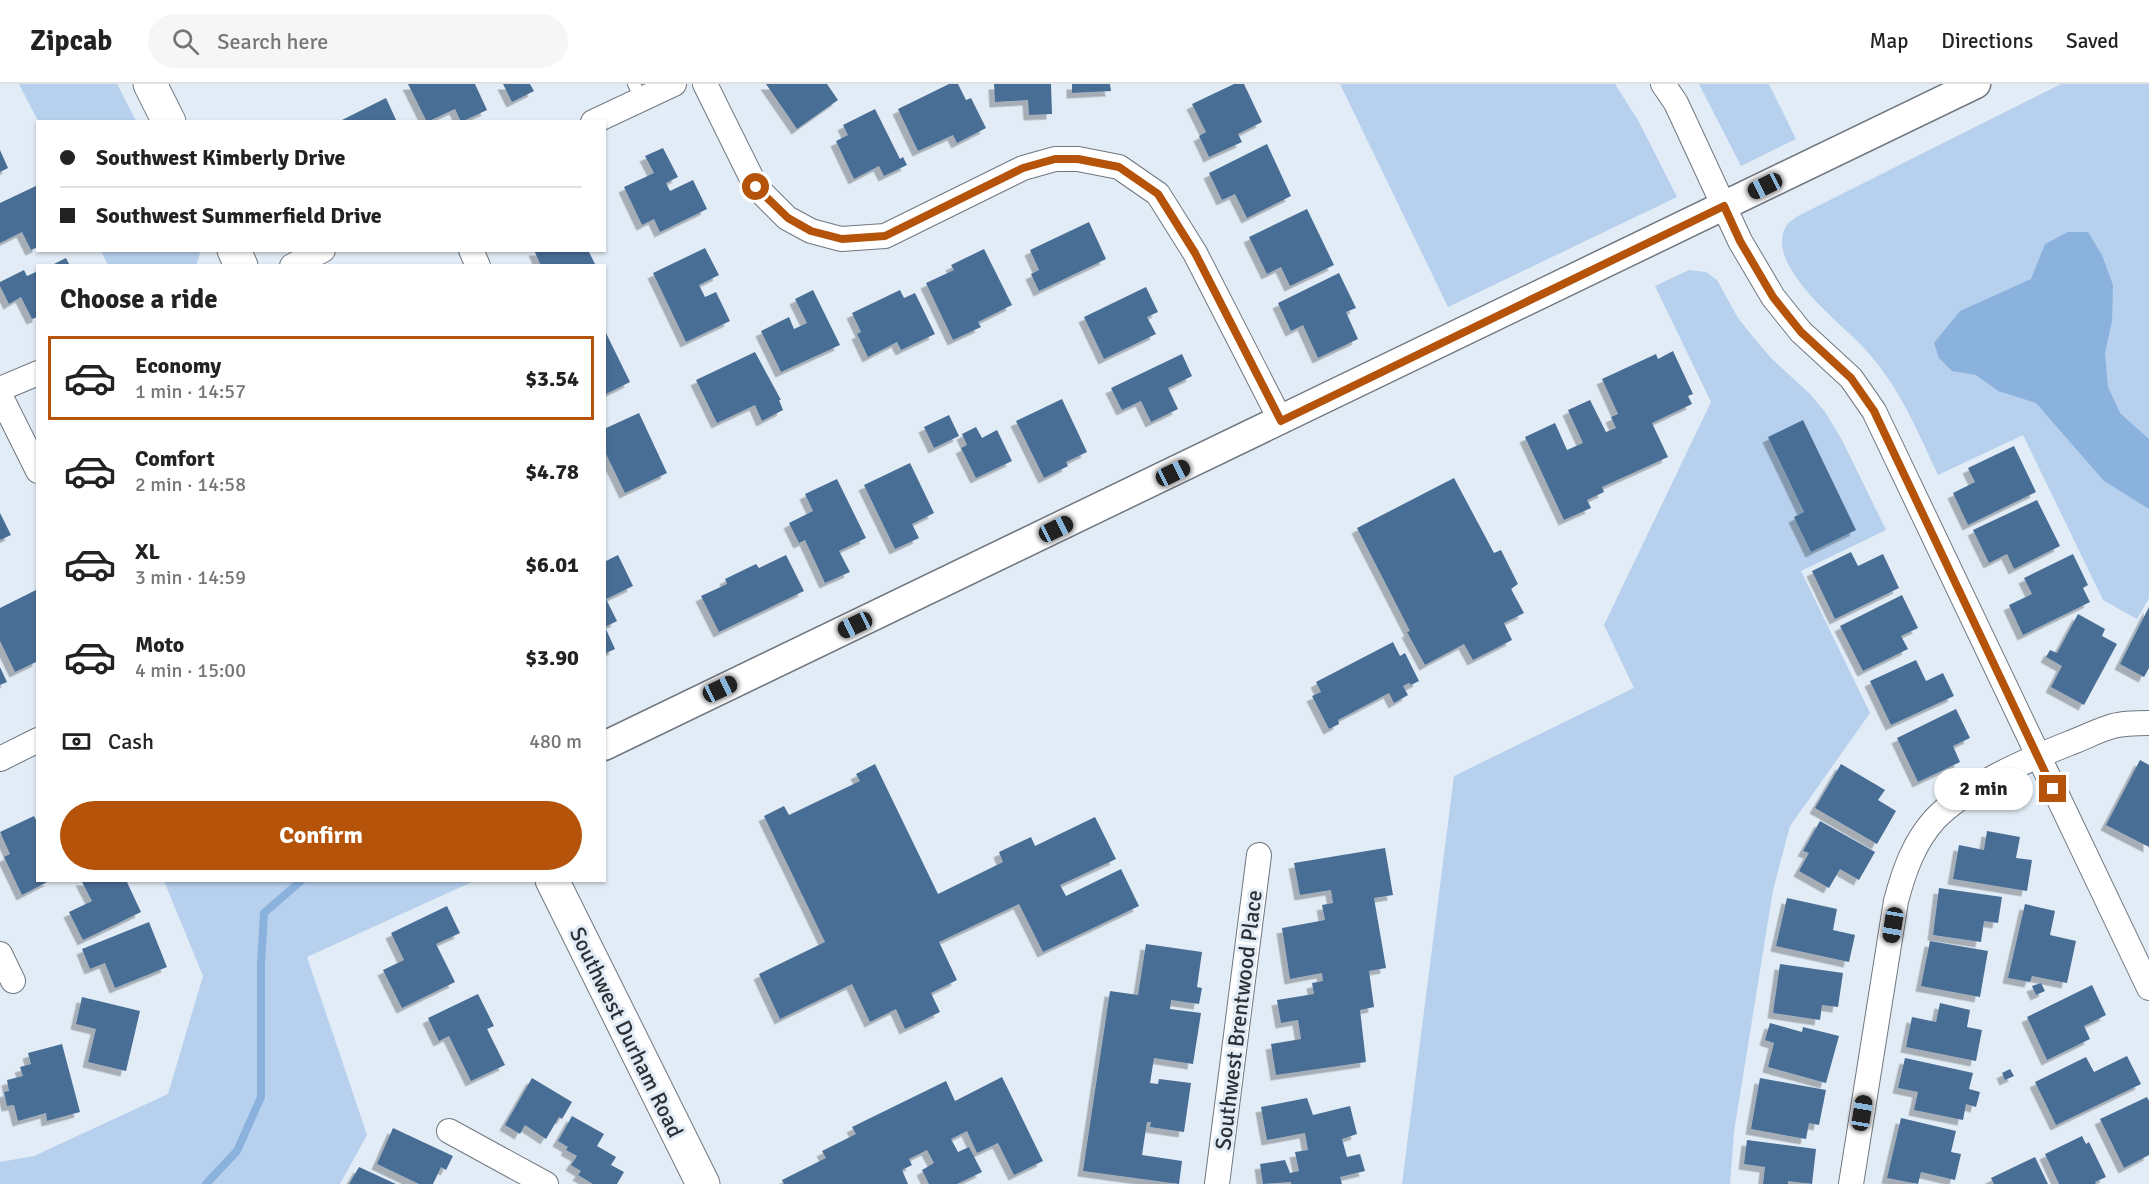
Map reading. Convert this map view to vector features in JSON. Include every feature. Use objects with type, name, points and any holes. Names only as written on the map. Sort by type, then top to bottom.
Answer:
[{"type":"main road","points":[[150,84],[168,120]]},
{"type":"main road","name":"Southwest Durham Road","points":[[553,882],[703,1184]]},
{"type":"street","points":[[596,120],[637,92],[674,84]]},
{"type":"street","points":[[705,84],[756,187],[788,218],[811,231],[842,239],[885,236],[1023,168],[1055,159],[1078,159],[1119,167],[1158,194],[1195,253],[1281,421]]},
{"type":"street","points":[[1663,84],[1676,103],[1740,241],[1773,297],[1801,332],[1851,378],[1874,411],[2149,988]]},
{"type":"street","points":[[606,745],[1976,84]]},
{"type":"street","points":[[296,264],[319,252]]},
{"type":"street","points":[[0,389],[36,374]]},
{"type":"street","points":[[0,394],[36,467]]},
{"type":"street","points":[[1851,1184],[1896,901],[1905,868],[1918,843],[1936,819],[1997,775],[2037,756],[2114,726],[2149,723]]},
{"type":"street","points":[[0,759],[36,741]]},
{"type":"street","name":"Southwest Brentwood Place","points":[[1217,1184],[1259,855]]},
{"type":"street","points":[[0,954],[13,981]]},
{"type":"street","points":[[449,1131],[546,1184]]},
{"type":"shaded area","points":[[19,84],[117,84],[135,120],[37,120]]},
{"type":"shaded area","points":[[1340,84],[1615,84],[1639,122],[1677,197],[1448,307]]},
{"type":"shaded area","points":[[1699,84],[1769,84],[1796,139],[1741,166]]},
{"type":"shaded area","points":[[2061,84],[2149,84],[2149,598],[2137,619],[2103,600],[2023,435],[1938,475],[1907,411],[1885,374],[1865,349],[1815,301],[1791,270],[1784,254],[1782,239],[1787,225],[1798,216]]},
{"type":"shaded area","points":[[2068,232],[2088,232],[2102,255],[2113,285],[2112,321],[2105,353],[2108,387],[2120,413],[2149,439],[2149,509],[2104,481],[2036,403],[1998,391],[1976,375],[1952,371],[1939,358],[1934,343],[1960,311],[2031,279],[2045,244]]},
{"type":"shaded area","points":[[102,252],[200,253],[197,264],[108,264]]},
{"type":"shaded area","points":[[1689,270],[1706,272],[1717,280],[1738,318],[1754,338],[1825,412],[1842,440],[1886,530],[1801,571],[1870,713],[1790,826],[1773,890],[1734,1132],[1730,1184],[1402,1184],[1454,776],[1634,688],[1604,625],[1711,402],[1655,286]]},
{"type":"shaded area","points":[[164,882],[472,882],[307,957],[367,1135],[340,1184],[0,1184],[0,1162],[34,1156],[168,1094],[203,976]]},
{"type":"building","points":[[408,84],[475,84],[487,110],[465,120],[460,120],[455,109],[431,120],[426,120]]},
{"type":"building","points":[[503,84],[530,84],[534,91],[512,102]]},
{"type":"building","points":[[766,84],[827,84],[838,100],[797,129]]},
{"type":"building","points":[[949,84],[958,84],[966,100],[971,98],[986,128],[957,143],[953,135],[918,151],[898,109]]},
{"type":"building","points":[[994,84],[1051,84],[1052,114],[1029,115],[1028,100],[995,102]]},
{"type":"building","points":[[1072,84],[1110,84],[1111,91],[1072,93]]},
{"type":"building","points":[[1234,84],[1244,84],[1262,122],[1238,134],[1242,142],[1209,157],[1199,136],[1206,132],[1192,104]]},
{"type":"building","points":[[386,98],[396,120],[342,120]]},
{"type":"building","points":[[875,109],[900,159],[903,157],[907,165],[884,176],[879,166],[854,179],[836,141],[848,135],[843,125]]},
{"type":"building","points":[[1267,144],[1291,196],[1247,218],[1235,194],[1222,200],[1209,173]]},
{"type":"building","points":[[663,148],[678,177],[666,183],[670,191],[693,180],[707,209],[660,232],[654,219],[642,225],[624,187],[654,173],[645,156]]},
{"type":"building","points":[[0,150],[8,168],[0,172]]},
{"type":"building","points":[[36,186],[36,248],[31,250],[22,232],[0,243],[0,203]]},
{"type":"building","points":[[1307,209],[1334,265],[1290,286],[1281,267],[1267,274],[1249,237]]},
{"type":"building","points":[[1089,222],[1106,259],[1039,291],[1031,274],[1039,270],[1030,250]]},
{"type":"building","points":[[705,248],[719,275],[699,285],[705,297],[716,292],[730,321],[686,342],[653,273]]},
{"type":"building","points":[[984,249],[1012,305],[978,322],[981,327],[953,340],[926,283],[954,270],[951,265]]},
{"type":"building","points":[[535,252],[589,252],[595,264],[540,264]]},
{"type":"building","points":[[66,258],[69,264],[54,264]]},
{"type":"building","points":[[24,270],[27,276],[36,272],[36,318],[32,319],[21,297],[9,304],[0,282]]},
{"type":"building","points":[[1339,273],[1356,308],[1346,312],[1358,339],[1318,358],[1303,325],[1291,331],[1278,303]]},
{"type":"building","points":[[1146,287],[1158,312],[1147,317],[1156,334],[1104,359],[1084,317]]},
{"type":"building","points":[[813,290],[840,345],[781,372],[761,331],[789,317],[794,329],[807,323],[795,299]]},
{"type":"building","points":[[900,290],[904,298],[915,293],[935,334],[901,350],[897,342],[868,357],[857,334],[861,332],[852,313]]},
{"type":"building","points":[[606,333],[630,382],[606,394]]},
{"type":"building","points":[[1673,351],[1693,394],[1688,396],[1692,404],[1652,423],[1668,457],[1602,487],[1604,492],[1587,500],[1591,508],[1564,520],[1525,437],[1555,423],[1567,450],[1583,443],[1568,410],[1590,400],[1606,432],[1616,428],[1611,417],[1618,414],[1602,379],[1656,354],[1658,359]]},
{"type":"building","points":[[755,352],[781,400],[779,400],[783,410],[762,421],[755,405],[717,423],[696,380]]},
{"type":"building","points":[[1182,354],[1192,376],[1168,388],[1178,409],[1151,422],[1141,401],[1122,410],[1111,388]]},
{"type":"building","points":[[1062,399],[1087,452],[1066,462],[1068,466],[1044,478],[1016,421]]},
{"type":"building","points":[[639,413],[667,473],[625,493],[606,454],[606,428]]},
{"type":"building","points":[[949,415],[959,436],[934,448],[924,427]]},
{"type":"building","points":[[1803,420],[1856,530],[1811,552],[1794,517],[1804,512],[1768,437]]},
{"type":"building","points":[[976,427],[982,438],[997,430],[1012,461],[976,478],[961,448],[967,445],[962,434]]},
{"type":"building","points":[[2014,446],[2036,492],[1968,525],[1953,493],[1975,482],[1968,468]]},
{"type":"building","points":[[910,463],[934,513],[912,524],[919,538],[895,549],[864,485]]},
{"type":"building","points":[[1454,478],[1494,553],[1501,550],[1518,584],[1511,589],[1524,613],[1504,623],[1512,640],[1473,660],[1464,644],[1425,665],[1357,528]]},
{"type":"building","points":[[837,479],[866,538],[839,551],[850,572],[825,583],[805,540],[799,543],[789,523],[813,511],[805,494]]},
{"type":"building","points":[[2037,500],[2060,546],[2014,569],[2007,554],[1989,563],[1973,530]]},
{"type":"building","points":[[0,513],[11,535],[0,540]]},
{"type":"building","points":[[1851,552],[1858,566],[1883,554],[1899,588],[1835,619],[1812,571]]},
{"type":"building","points":[[2073,554],[2088,585],[2083,588],[2090,602],[2023,635],[2009,605],[2032,594],[2024,578]]},
{"type":"building","points":[[618,555],[633,586],[606,599],[606,561]]},
{"type":"building","points":[[786,555],[804,591],[719,632],[701,596],[727,584],[725,579],[756,564],[759,568]]},
{"type":"building","points":[[36,590],[36,662],[15,672],[0,641],[0,608]]},
{"type":"building","points":[[1902,595],[1918,628],[1901,636],[1908,649],[1863,671],[1840,626]]},
{"type":"building","points":[[606,599],[617,621],[606,626]]},
{"type":"building","points":[[2149,607],[2149,668],[2144,677],[2120,664]]},
{"type":"building","points":[[2078,614],[2105,629],[2102,636],[2117,644],[2084,705],[2051,687],[2062,666],[2046,657],[2050,650],[2057,653]]},
{"type":"building","points":[[606,629],[615,649],[606,653]]},
{"type":"building","points":[[1393,642],[1400,656],[1405,653],[1419,681],[1403,686],[1408,695],[1394,703],[1389,693],[1338,720],[1339,724],[1329,729],[1312,696],[1321,692],[1316,682]]},
{"type":"building","points":[[1916,660],[1926,681],[1943,673],[1954,696],[1891,725],[1870,681]]},
{"type":"building","points":[[0,667],[7,682],[0,685]]},
{"type":"building","points":[[1956,709],[1970,738],[1953,746],[1960,762],[1918,782],[1897,738]]},
{"type":"building","points":[[2140,760],[2149,765],[2149,847],[2106,825]]},
{"type":"building","points":[[875,764],[938,894],[1003,862],[999,852],[1031,837],[1035,846],[1095,817],[1116,859],[1060,885],[1066,896],[1121,869],[1139,906],[1043,952],[1019,904],[939,942],[957,980],[931,993],[940,1012],[905,1029],[896,1009],[870,1022],[852,984],[780,1019],[759,974],[825,942],[764,816],[784,806],[789,815],[860,781],[856,774]]},
{"type":"building","points":[[1841,764],[1885,790],[1878,800],[1896,811],[1877,844],[1815,808]]},
{"type":"building","points":[[34,816],[36,820],[36,882],[47,882],[22,895],[4,857],[10,854],[0,832]]},
{"type":"building","points":[[1820,821],[1875,852],[1859,880],[1840,869],[1829,888],[1799,871],[1809,853],[1803,851]]},
{"type":"building","points":[[1987,831],[2020,837],[2016,858],[2032,860],[2027,891],[1953,879],[1959,845],[1984,850]]},
{"type":"building","points":[[1385,848],[1393,895],[1374,898],[1386,968],[1369,971],[1374,1007],[1360,1010],[1366,1062],[1276,1075],[1271,1044],[1301,1039],[1298,1020],[1281,1023],[1277,1000],[1314,994],[1312,983],[1323,981],[1322,973],[1290,979],[1282,928],[1325,920],[1322,905],[1333,903],[1331,890],[1300,895],[1294,863]]},
{"type":"building","points":[[82,882],[127,882],[141,912],[83,940],[69,912],[92,901]]},
{"type":"building","points":[[1939,888],[2002,897],[1998,923],[1984,921],[1981,942],[1933,935]]},
{"type":"building","points":[[1787,898],[1837,909],[1833,930],[1855,935],[1849,962],[1776,946]]},
{"type":"building","points":[[2025,904],[2055,911],[2050,935],[2076,941],[2067,983],[2032,976],[2030,982],[2008,978]]},
{"type":"building","points":[[447,906],[460,933],[436,944],[455,982],[402,1008],[383,970],[404,960],[391,933]]},
{"type":"building","points":[[149,922],[167,967],[115,988],[105,963],[90,969],[82,949]]},
{"type":"building","points":[[1930,941],[1988,951],[1980,997],[1921,986]]},
{"type":"building","points":[[1146,944],[1202,952],[1197,987],[1202,988],[1199,1004],[1171,1000],[1170,1009],[1201,1013],[1193,1064],[1154,1058],[1150,1083],[1158,1084],[1159,1079],[1191,1083],[1184,1132],[1150,1127],[1151,1122],[1147,1122],[1142,1155],[1182,1161],[1179,1184],[1083,1171],[1110,991],[1138,995]]},
{"type":"building","points":[[1780,964],[1843,973],[1838,1007],[1822,1005],[1820,1020],[1773,1013]]},
{"type":"building","points":[[2041,983],[2045,991],[2036,995],[2032,986]]},
{"type":"building","points":[[2092,985],[2106,1015],[2084,1026],[2090,1039],[2047,1060],[2027,1017]]},
{"type":"building","points":[[478,994],[494,1026],[487,1029],[505,1065],[471,1081],[449,1036],[439,1041],[428,1018]]},
{"type":"building","points":[[82,997],[140,1011],[126,1071],[88,1062],[96,1029],[76,1024]]},
{"type":"building","points":[[1940,1003],[1970,1010],[1967,1027],[1982,1030],[1976,1061],[1906,1047],[1912,1017],[1936,1022]]},
{"type":"building","points":[[1770,1023],[1802,1032],[1803,1027],[1839,1036],[1826,1083],[1768,1067],[1774,1043],[1765,1040]]},
{"type":"building","points":[[62,1044],[80,1112],[47,1121],[46,1113],[18,1121],[14,1105],[7,1106],[4,1092],[9,1091],[7,1080],[23,1076],[20,1067],[31,1064],[28,1053]]},
{"type":"building","points":[[2127,1056],[2141,1084],[2056,1125],[2035,1082],[2086,1057],[2094,1072]]},
{"type":"building","points":[[1905,1058],[1973,1073],[1969,1089],[1980,1092],[1976,1107],[1966,1104],[1963,1120],[1914,1110],[1918,1092],[1898,1088]]},
{"type":"building","points":[[2010,1069],[2014,1076],[2005,1080],[2002,1073]]},
{"type":"building","points":[[1002,1077],[1043,1161],[1014,1175],[998,1143],[977,1153],[967,1131],[951,1139],[958,1152],[969,1147],[982,1172],[957,1184],[929,1184],[922,1170],[934,1163],[927,1150],[909,1159],[912,1165],[902,1170],[908,1184],[784,1184],[782,1180],[826,1158],[822,1151],[856,1134],[852,1127],[946,1081],[955,1101]]},
{"type":"building","points":[[532,1078],[572,1102],[562,1119],[559,1117],[546,1139],[525,1125],[520,1134],[505,1125]]},
{"type":"building","points":[[1760,1078],[1826,1090],[1819,1125],[1809,1123],[1806,1139],[1751,1129]]},
{"type":"building","points":[[2147,1097],[2149,1101],[2149,1155],[2124,1168],[2100,1119]]},
{"type":"building","points":[[1307,1098],[1313,1115],[1350,1106],[1357,1134],[1342,1139],[1347,1157],[1360,1154],[1365,1171],[1340,1177],[1342,1184],[1291,1184],[1291,1182],[1263,1184],[1260,1164],[1285,1160],[1290,1173],[1299,1171],[1295,1152],[1308,1150],[1305,1133],[1267,1140],[1261,1107]]},
{"type":"building","points":[[572,1116],[604,1134],[597,1146],[616,1157],[611,1165],[624,1172],[617,1184],[593,1184],[578,1175],[581,1171],[571,1165],[577,1156],[566,1150],[568,1147],[558,1141]]},
{"type":"building","points":[[1901,1118],[1956,1131],[1951,1152],[1961,1154],[1955,1180],[1921,1172],[1918,1184],[1887,1178]]},
{"type":"building","points":[[393,1128],[453,1156],[446,1170],[441,1167],[433,1184],[419,1184],[377,1164]]},
{"type":"building","points":[[2082,1136],[2086,1144],[2089,1142],[2106,1177],[2095,1182],[2096,1184],[2059,1184],[2045,1154]]},
{"type":"building","points":[[1747,1140],[1816,1149],[1812,1184],[1788,1181],[1788,1184],[1763,1184],[1765,1167],[1744,1164]]},
{"type":"building","points":[[2035,1157],[2048,1184],[1994,1184],[1991,1178]]},
{"type":"building","points":[[359,1167],[396,1184],[349,1184]]},
{"type":"waterway","points":[[206,1184],[237,1151],[261,1097],[261,963],[264,913],[300,882]]},
{"type":"route","points":[[756,187],[788,218],[811,231],[842,239],[885,236],[1023,168],[1055,159],[1078,159],[1119,167],[1158,194],[1195,253],[1281,421],[1724,206],[1740,241],[1773,297],[1801,332],[1851,378],[1874,411],[2053,789]]}]
